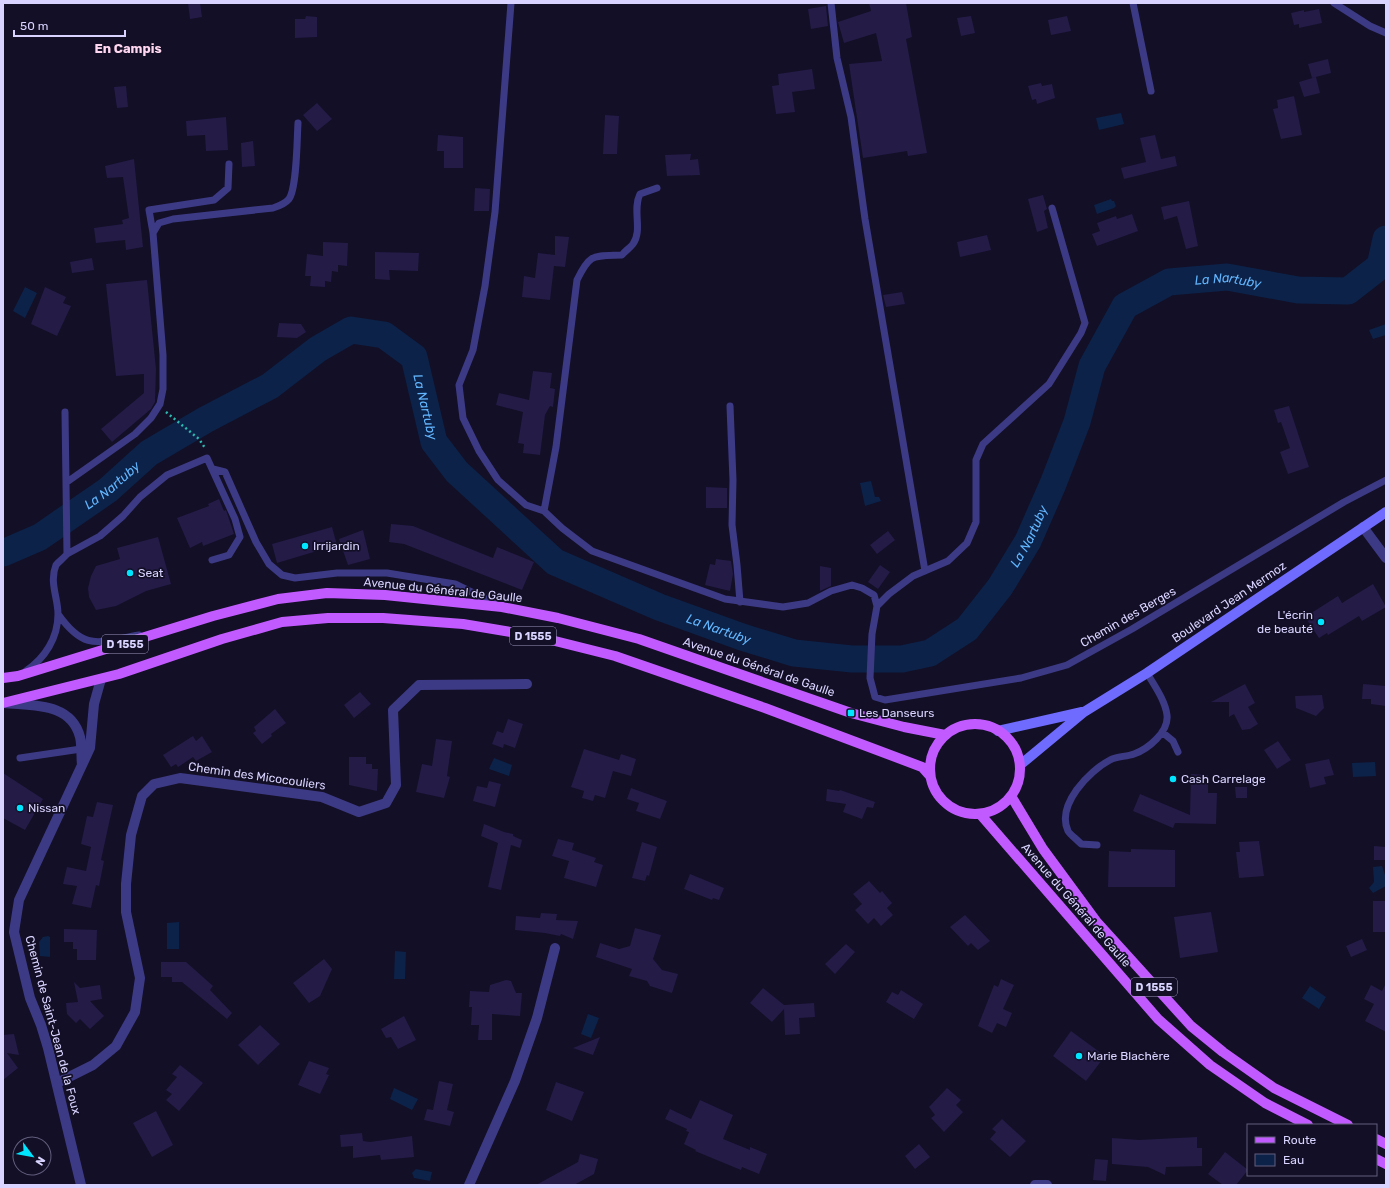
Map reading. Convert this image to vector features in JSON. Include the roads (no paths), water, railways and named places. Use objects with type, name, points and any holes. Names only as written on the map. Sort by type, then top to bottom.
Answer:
[{"type":"main road","name":"Boulevard Jean Mermoz","points":[[1020,765],[1084,712],[1147,673],[1386,512]]},
{"type":"main road","name":"Avenue du Général de Gaulle","points":[[3,678],[18,676],[182,627],[213,616],[278,599],[327,593],[385,595],[502,607],[558,618],[639,639],[851,713],[904,727],[945,735]]},
{"type":"main road","name":"D 1555","points":[[3,703],[101,679],[222,639],[282,622],[328,618],[383,618],[463,624],[535,636],[615,656],[922,767],[930,776]]},
{"type":"main road","name":"Boulevard Jean Mermoz","points":[[998,731],[1084,712]]},
{"type":"main road","points":[[971,724],[985,725],[998,731],[1012,745],[1020,765],[1016,786],[1011,796],[1002,805],[992,811],[980,814],[966,813],[953,809],[942,800],[934,789],[930,776],[930,761],[936,747],[945,735],[957,728],[971,724]]},
{"type":"main road","name":"Avenue du Général de Gaulle","points":[[1011,796],[1043,849],[1096,922],[1191,1026],[1223,1052],[1274,1088],[1346,1124]]},
{"type":"main road","name":"Avenue du Général de Gaulle","points":[[980,814],[1158,1019],[1210,1065],[1265,1103],[1306,1124]]},
{"type":"main road","points":[[1377,1140],[1386,1144]]},
{"type":"main road","points":[[1377,1160],[1386,1164]]},
{"type":"street","points":[[1363,527],[1386,558]]},
{"type":"street","name":"Chemin de Saint-Jean de la Foux","points":[[81,1185],[57,1083],[41,1025],[30,998],[14,932],[19,900],[90,748],[94,704],[101,679]]},
{"type":"street","name":"Chemin des Micocouliers","points":[[57,1083],[93,1065],[116,1046],[134,1012],[140,978],[126,912],[126,884],[131,835],[142,796],[154,784],[180,778],[322,797],[359,812],[386,804],[396,785],[393,710],[419,685],[527,684]]},
{"type":"street","name":"Chemin de Saint-Jean de la Foux","points":[[3,703],[51,708],[60,711],[69,717],[75,725],[80,737],[82,765]]},
{"type":"street","points":[[470,1185],[515,1080],[536,1018],[555,948]]},
{"type":"street","points":[[1035,1185],[1048,1185]]},
{"type":"lane","points":[[511,3],[493,227],[473,350],[459,385],[463,418],[498,480],[526,505],[544,511],[562,528],[592,551],[725,599],[783,607],[808,603],[831,591],[852,585],[862,588],[874,596],[877,606],[889,594],[913,576],[948,561],[967,543],[976,522],[976,460],[983,444],[1049,384],[1081,333],[1085,323],[1052,208]]},
{"type":"lane","points":[[831,3],[838,58],[851,117],[865,219],[925,571]]},
{"type":"lane","points":[[1133,3],[1151,91]]},
{"type":"lane","points":[[1334,3],[1370,26],[1386,33]]},
{"type":"lane","points":[[153,233],[158,223],[173,219],[273,208],[282,205],[290,198],[294,185],[298,123]]},
{"type":"lane","points":[[67,482],[135,434],[151,418],[160,404],[163,389],[163,356],[153,233],[149,210],[214,200],[228,188],[230,164]]},
{"type":"lane","points":[[544,511],[556,447],[577,280],[586,262],[597,256],[622,255],[633,244],[637,234],[636,203],[640,194],[657,188]]},
{"type":"lane","points":[[730,406],[733,480],[732,524],[738,565],[740,602]]},
{"type":"lane","points":[[65,412],[67,554]]},
{"type":"lane","points":[[18,676],[37,664],[48,650],[58,614],[54,587],[56,565],[67,554],[100,536],[123,516],[140,497],[167,475],[207,458],[235,519],[240,537],[228,555],[212,560]]},
{"type":"lane","points":[[213,469],[225,472],[256,542],[269,564],[282,575],[295,578],[337,573],[387,573],[455,584],[502,607]]},
{"type":"lane","name":"Chemin des Berges","points":[[877,606],[872,634],[870,678],[875,697],[885,700],[1020,678],[1067,665],[1132,629],[1344,502],[1386,480]]},
{"type":"lane","points":[[58,614],[68,629],[79,638],[96,642],[182,627]]},
{"type":"lane","points":[[1097,845],[1081,844],[1068,831],[1066,814],[1075,790],[1092,773],[1111,759],[1134,755],[1150,746],[1162,732],[1167,716],[1159,694],[1147,673]]},
{"type":"lane","points":[[1162,732],[1174,741],[1178,752]]},
{"type":"lane","points":[[20,758],[81,749]]},
{"type":"water","points":[[1121,113],[1124,124],[1099,130],[1096,118]]},
{"type":"water","points":[[1111,199],[1114,201],[1116,206],[1097,214],[1094,205]]},
{"type":"water","points":[[25,287],[37,293],[25,318],[13,311]]},
{"type":"water","points":[[1386,324],[1386,335],[1373,339],[1369,330]]},
{"type":"water","points":[[871,481],[875,497],[879,497],[881,501],[865,506],[860,483]]},
{"type":"water","points":[[494,758],[512,765],[509,776],[489,769]]},
{"type":"water","points":[[1375,762],[1376,776],[1353,777],[1352,763]]},
{"type":"water","points":[[1382,866],[1386,878],[1386,886],[1373,893],[1369,888],[1374,882],[1373,867]]},
{"type":"water","points":[[179,922],[179,949],[167,949],[167,923]]},
{"type":"water","points":[[43,937],[50,937],[50,957],[40,956],[39,942]]},
{"type":"water","points":[[395,951],[406,952],[405,979],[394,979]]},
{"type":"water","points":[[1310,986],[1326,997],[1319,1009],[1302,998]]},
{"type":"water","points":[[588,1014],[599,1018],[591,1038],[581,1034]]},
{"type":"water","points":[[394,1088],[418,1099],[412,1110],[390,1099]]},
{"type":"water","points":[[416,1169],[432,1172],[430,1181],[414,1178],[412,1173]]},
{"type":"waterway","name":"La Nartuby","points":[[3,553],[40,537],[108,490],[149,453],[205,420],[270,386],[318,349],[351,330],[384,335],[414,357],[434,442],[457,472],[555,562],[659,607],[742,637],[794,653],[852,659],[902,659],[930,653],[967,629],[1000,587],[1028,541],[1053,484],[1077,422],[1092,366],[1125,306],[1169,282],[1227,277],[1298,290],[1348,291],[1380,266],[1386,239]]},
{"type":"place","name":"Irrijardin","points":[[305,546]]},
{"type":"place","name":"Seat","points":[[130,573]]},
{"type":"place","name":"L'écrin de beauté","points":[[1321,622]]},
{"type":"place","name":"Les Danseurs","points":[[851,713]]},
{"type":"place","name":"Cash Carrelage","points":[[1173,779]]},
{"type":"place","name":"Nissan","points":[[20,808]]},
{"type":"place","name":"Marie Blachère","points":[[1079,1056]]},
{"type":"district","name":"En Campis","points":[[128,48]]}]
